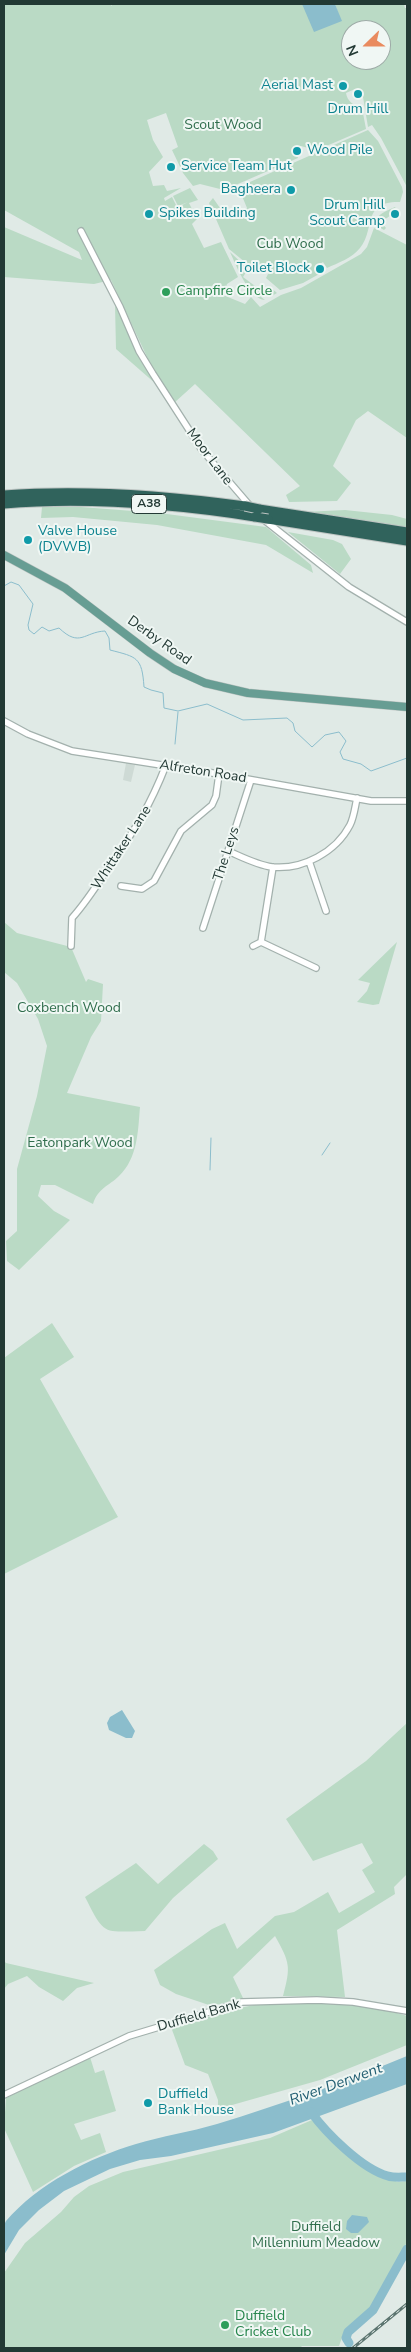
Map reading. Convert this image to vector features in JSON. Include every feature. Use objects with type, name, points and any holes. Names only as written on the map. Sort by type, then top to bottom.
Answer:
[{"type":"highway","name":"A38","points":[[4,495],[89,492],[131,493],[245,506],[268,519],[407,541]]},
{"type":"highway","name":"A38","points":[[4,504],[76,501],[181,506],[257,513],[407,532]]},
{"type":"main road","name":"Derby Road","points":[[4,555],[65,588],[174,670],[198,680],[222,689],[248,693],[407,707]]},
{"type":"street","name":"Moor Lane","points":[[81,231],[120,307],[139,351],[202,450],[230,486],[258,514],[348,587],[407,622]]},
{"type":"street","name":"Alfreton Road","points":[[4,721],[28,734],[72,751],[357,798],[407,801]]},
{"type":"street","name":"Whittaker Lane","points":[[71,946],[72,918],[89,899],[133,835],[153,800],[166,766]]},
{"type":"street","points":[[121,886],[142,890],[154,882],[181,831],[212,805],[216,796],[219,774]]},
{"type":"street","name":"The Leys","points":[[203,928],[251,780]]},
{"type":"street","points":[[228,851],[273,867],[291,866],[309,861],[332,848],[342,836],[351,824],[357,798]]},
{"type":"street","points":[[309,861],[326,911]]},
{"type":"street","points":[[261,942],[273,867]]},
{"type":"street","points":[[253,946],[261,942],[313,964]]},
{"type":"street","name":"Duffield Bank","points":[[4,2095],[129,2036],[242,2002],[317,2000],[353,2002],[407,2011]]},
{"type":"shaded area","points":[[126,763],[135,765],[131,782],[123,780]]},
{"type":"green space","name":"Scout Wood","points":[[4,4],[110,4],[112,6],[112,4],[304,4],[341,21],[335,4],[404,4],[405,8],[407,8],[407,187],[381,138],[372,125],[368,127],[362,91],[355,89],[346,93],[351,103],[362,108],[366,129],[310,153],[308,148],[301,146],[295,148],[298,158],[224,190],[200,184],[193,186],[183,173],[172,150],[178,147],[166,113],[147,120],[153,140],[163,157],[149,172],[153,186],[164,185],[167,191],[181,188],[164,198],[165,201],[172,197],[177,207],[174,209],[188,202],[178,206],[173,196],[190,188],[198,200],[189,203],[197,219],[192,224],[204,248],[221,242],[238,277],[227,284],[223,295],[245,304],[251,297],[260,307],[281,295],[301,288],[361,254],[367,247],[374,228],[407,245],[407,438],[368,411],[356,420],[333,466],[351,483],[337,501],[289,502],[286,495],[300,486],[195,384],[174,403],[155,374],[111,280],[94,284],[4,277],[4,227],[82,260],[79,252],[4,210]]},
{"type":"green space","name":"Cub Wood","points":[[368,130],[378,141],[403,192],[400,202],[388,203],[374,211],[365,241],[357,252],[327,268],[323,262],[317,266],[321,273],[303,283],[280,290],[266,278],[269,272],[261,266],[257,272],[229,249],[209,203],[213,198],[220,208],[240,212],[247,208],[242,196],[234,189]]},
{"type":"green space","points":[[395,207],[397,211],[381,222],[386,228],[384,230],[374,224],[380,215]]},
{"type":"green space","points":[[230,252],[248,269],[243,277],[263,292],[269,286],[277,293],[270,297],[264,292],[261,297],[265,300],[254,294],[239,273]]},
{"type":"green space","points":[[115,305],[137,351],[156,384],[116,349]]},
{"type":"green space","points":[[42,507],[81,507],[159,513],[266,527],[311,565],[313,573],[266,545],[157,525],[73,517],[41,518]]},
{"type":"green space","points":[[345,510],[392,515],[407,519],[407,530],[304,512]]},
{"type":"green space","points":[[288,532],[333,540],[342,544],[351,559],[340,574]]},
{"type":"green space","points":[[4,922],[17,933],[71,947],[86,982],[88,979],[103,984],[101,1021],[91,1037],[67,1093],[140,1107],[136,1143],[130,1161],[119,1176],[98,1194],[93,1204],[55,1185],[41,1185],[38,1196],[54,1211],[70,1220],[19,1270],[7,1261],[6,1241],[17,1231],[17,1169],[37,1096],[47,1046],[38,1019],[17,983],[4,972]]},
{"type":"green space","points":[[397,942],[379,1004],[373,1005],[357,1002],[367,991],[370,983],[358,980]]},
{"type":"green space","points":[[52,1323],[74,1357],[40,1379],[118,1517],[4,1574],[4,1358]]},
{"type":"green space","points":[[407,1723],[407,1874],[394,1887],[395,1894],[337,1930],[345,1997],[283,1996],[288,1965],[275,1936],[233,1977],[243,1998],[212,2006],[176,1994],[160,1985],[154,1970],[212,1929],[225,1923],[237,1949],[275,1916],[294,1912],[328,1892],[339,1913],[375,1892],[362,1870],[373,1863],[362,1843],[313,1861],[286,1819],[366,1761]]},
{"type":"green space","points":[[204,1844],[213,1851],[218,1859],[173,1898],[145,1931],[112,1931],[101,1925],[85,1897],[136,1863],[158,1884]]},
{"type":"green space","points":[[4,1961],[94,1983],[77,1988],[63,2001],[39,1987],[27,1976],[8,1984],[4,1989]]},
{"type":"green space","points":[[331,2003],[389,2011],[407,2016],[407,2045],[320,2080],[218,2109],[218,2100],[208,2074],[185,2065],[171,2027],[254,2005]]},
{"type":"green space","points":[[90,2057],[95,2073],[104,2070],[116,2111],[74,2124],[81,2140],[100,2133],[106,2152],[74,2166],[33,2192],[4,2128],[6,2098]]},
{"type":"green space","name":"Duffield Millennium Meadow","points":[[312,2120],[332,2140],[347,2151],[353,2159],[385,2177],[398,2182],[407,2181],[406,2244],[371,2307],[344,2332],[339,2346],[301,2346],[303,2348],[4,2348],[4,2273],[25,2243],[61,2212],[74,2197],[89,2186],[123,2172],[270,2138]]},
{"type":"water","points":[[302,4],[335,4],[341,21],[314,32]]},
{"type":"water","points":[[122,1710],[135,1731],[132,1738],[126,1738],[109,1730],[107,1723],[110,1717]]},
{"type":"water","name":"River Derwent","points":[[407,2056],[407,2084],[273,2133],[171,2156],[140,2160],[110,2169],[64,2191],[39,2210],[19,2230],[4,2255],[4,2225],[6,2221],[33,2195],[65,2174],[83,2165],[136,2144],[207,2127],[265,2109],[337,2084]]},
{"type":"water","points":[[352,2215],[367,2217],[369,2222],[358,2233],[351,2233],[346,2229],[347,2221]]},
{"type":"waterway","points":[[4,586],[11,582],[19,585],[33,604],[28,625],[29,630],[34,634],[42,627],[49,631],[59,628],[66,634],[77,638],[105,631],[109,638],[110,650],[132,657],[139,664],[142,670],[144,687],[163,693],[164,708],[178,711],[207,704],[243,720],[287,718],[293,723],[295,731],[312,747],[325,735],[339,732],[346,741],[340,752],[343,759],[361,764],[371,771],[407,758]]},
{"type":"waterway","points":[[175,744],[178,712]]},
{"type":"waterway","points":[[210,1170],[211,1138]]},
{"type":"waterway","points":[[322,1155],[330,1143]]},
{"type":"waterway","points":[[311,2112],[335,2140],[367,2166],[388,2176],[407,2177]]},
{"type":"waterway","points":[[349,2343],[346,2338],[348,2332],[373,2310],[407,2249]]},
{"type":"railway","points":[[353,2348],[407,2304]]},
{"type":"place","name":"Aerial Mast","points":[[343,86]]},
{"type":"place","name":"Drum Hill","points":[[358,94]]},
{"type":"place","name":"Wood Pile","points":[[297,151]]},
{"type":"place","name":"Service Team Hut","points":[[171,167]]},
{"type":"place","name":"Bagheera","points":[[291,190]]},
{"type":"place","name":"Spikes Building","points":[[149,214]]},
{"type":"place","name":"Drum Hill Scout Camp","points":[[395,214]]},
{"type":"place","name":"Toilet Block","points":[[320,269]]},
{"type":"place","name":"Campfire Circle","points":[[166,292]]},
{"type":"place","name":"Valve House (DVWB)","points":[[28,540]]},
{"type":"place","name":"Duffield Bank House","points":[[148,2103]]},
{"type":"place","name":"Duffield Cricket Club","points":[[225,2325]]},
{"type":"park label","name":"Coxbench Wood","points":[[69,1009]]},
{"type":"park label","name":"Eatonpark Wood","points":[[80,1144]]}]
